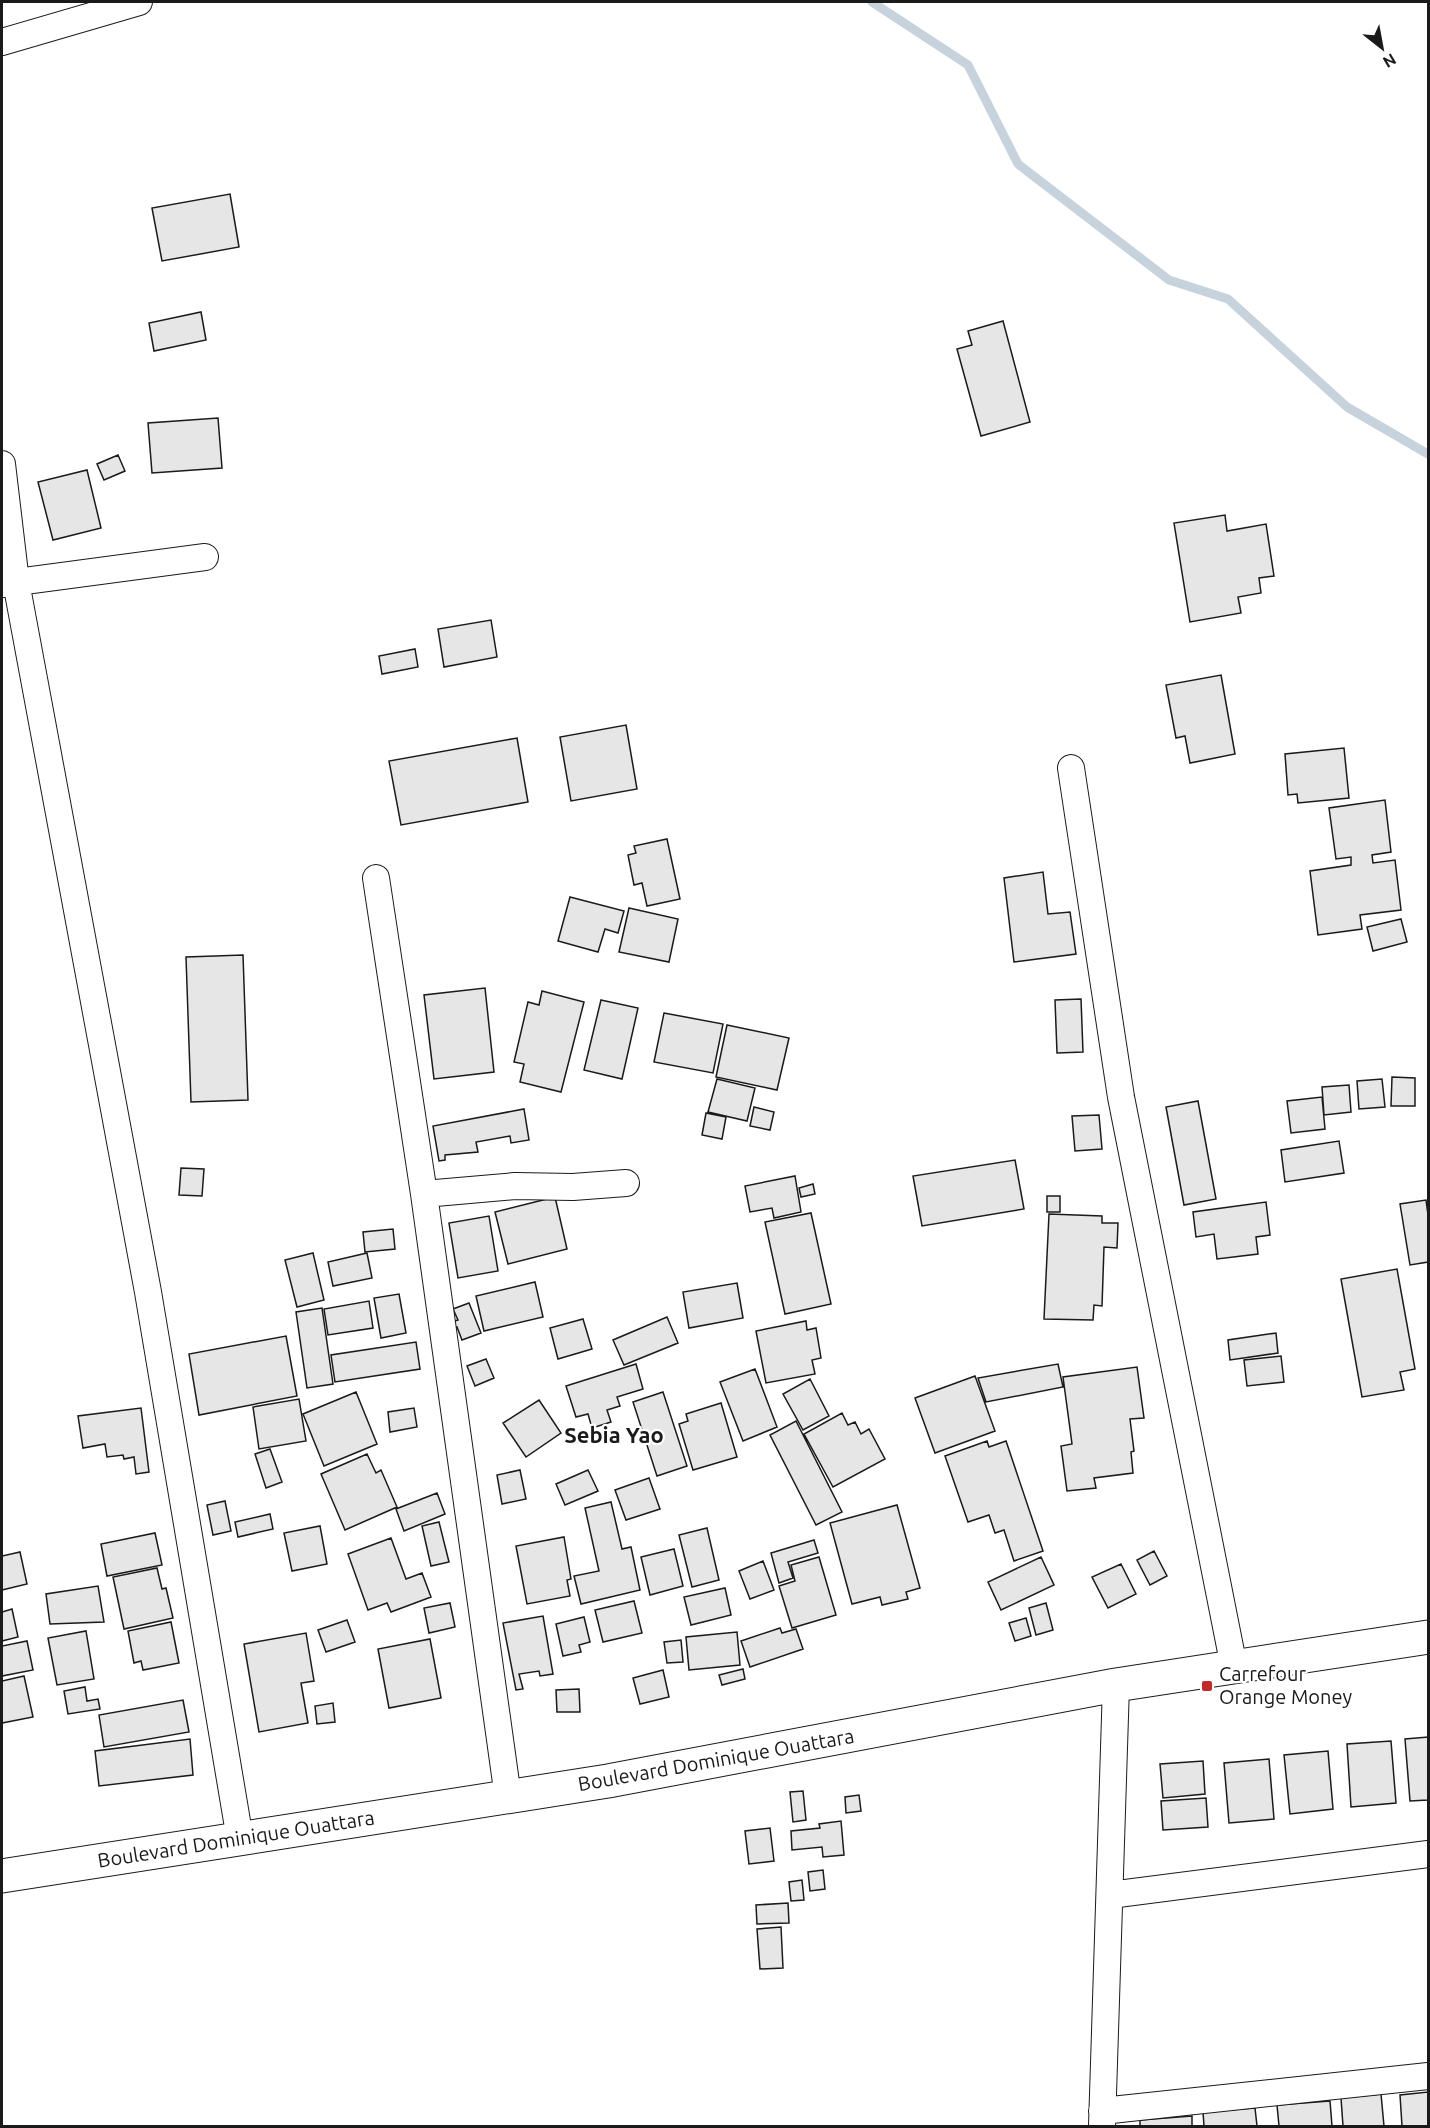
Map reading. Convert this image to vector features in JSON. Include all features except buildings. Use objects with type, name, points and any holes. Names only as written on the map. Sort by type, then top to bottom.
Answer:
[{"type":"street","points":[[2,40],[136,2]]},
{"type":"street","points":[[2,464],[9,583],[148,1292],[240,1839]]},
{"type":"street","points":[[9,583],[205,557]]},
{"type":"street","points":[[1071,768],[1120,1097],[1234,1667]]},
{"type":"street","points":[[376,878],[424,1194],[508,1797]]},
{"type":"street","points":[[424,1194],[515,1186],[573,1187],[626,1183]]},
{"type":"street","name":"Boulevard Dominique Ouattara","points":[[2,1876],[608,1781],[1116,1685],[1428,1637]]},
{"type":"street","points":[[1116,1685],[1102,2119],[1428,2076]]},
{"type":"street","points":[[1110,1895],[1428,1854]]},
{"type":"waterway","points":[[872,2],[968,65],[1018,164],[1169,280],[1228,299],[1347,407],[1428,454]]},
{"type":"place","name":"Carrefour Orange Money","points":[[1207,1686]]},
{"type":"district","name":"Sebia Yao","points":[[614,1435]]}]
